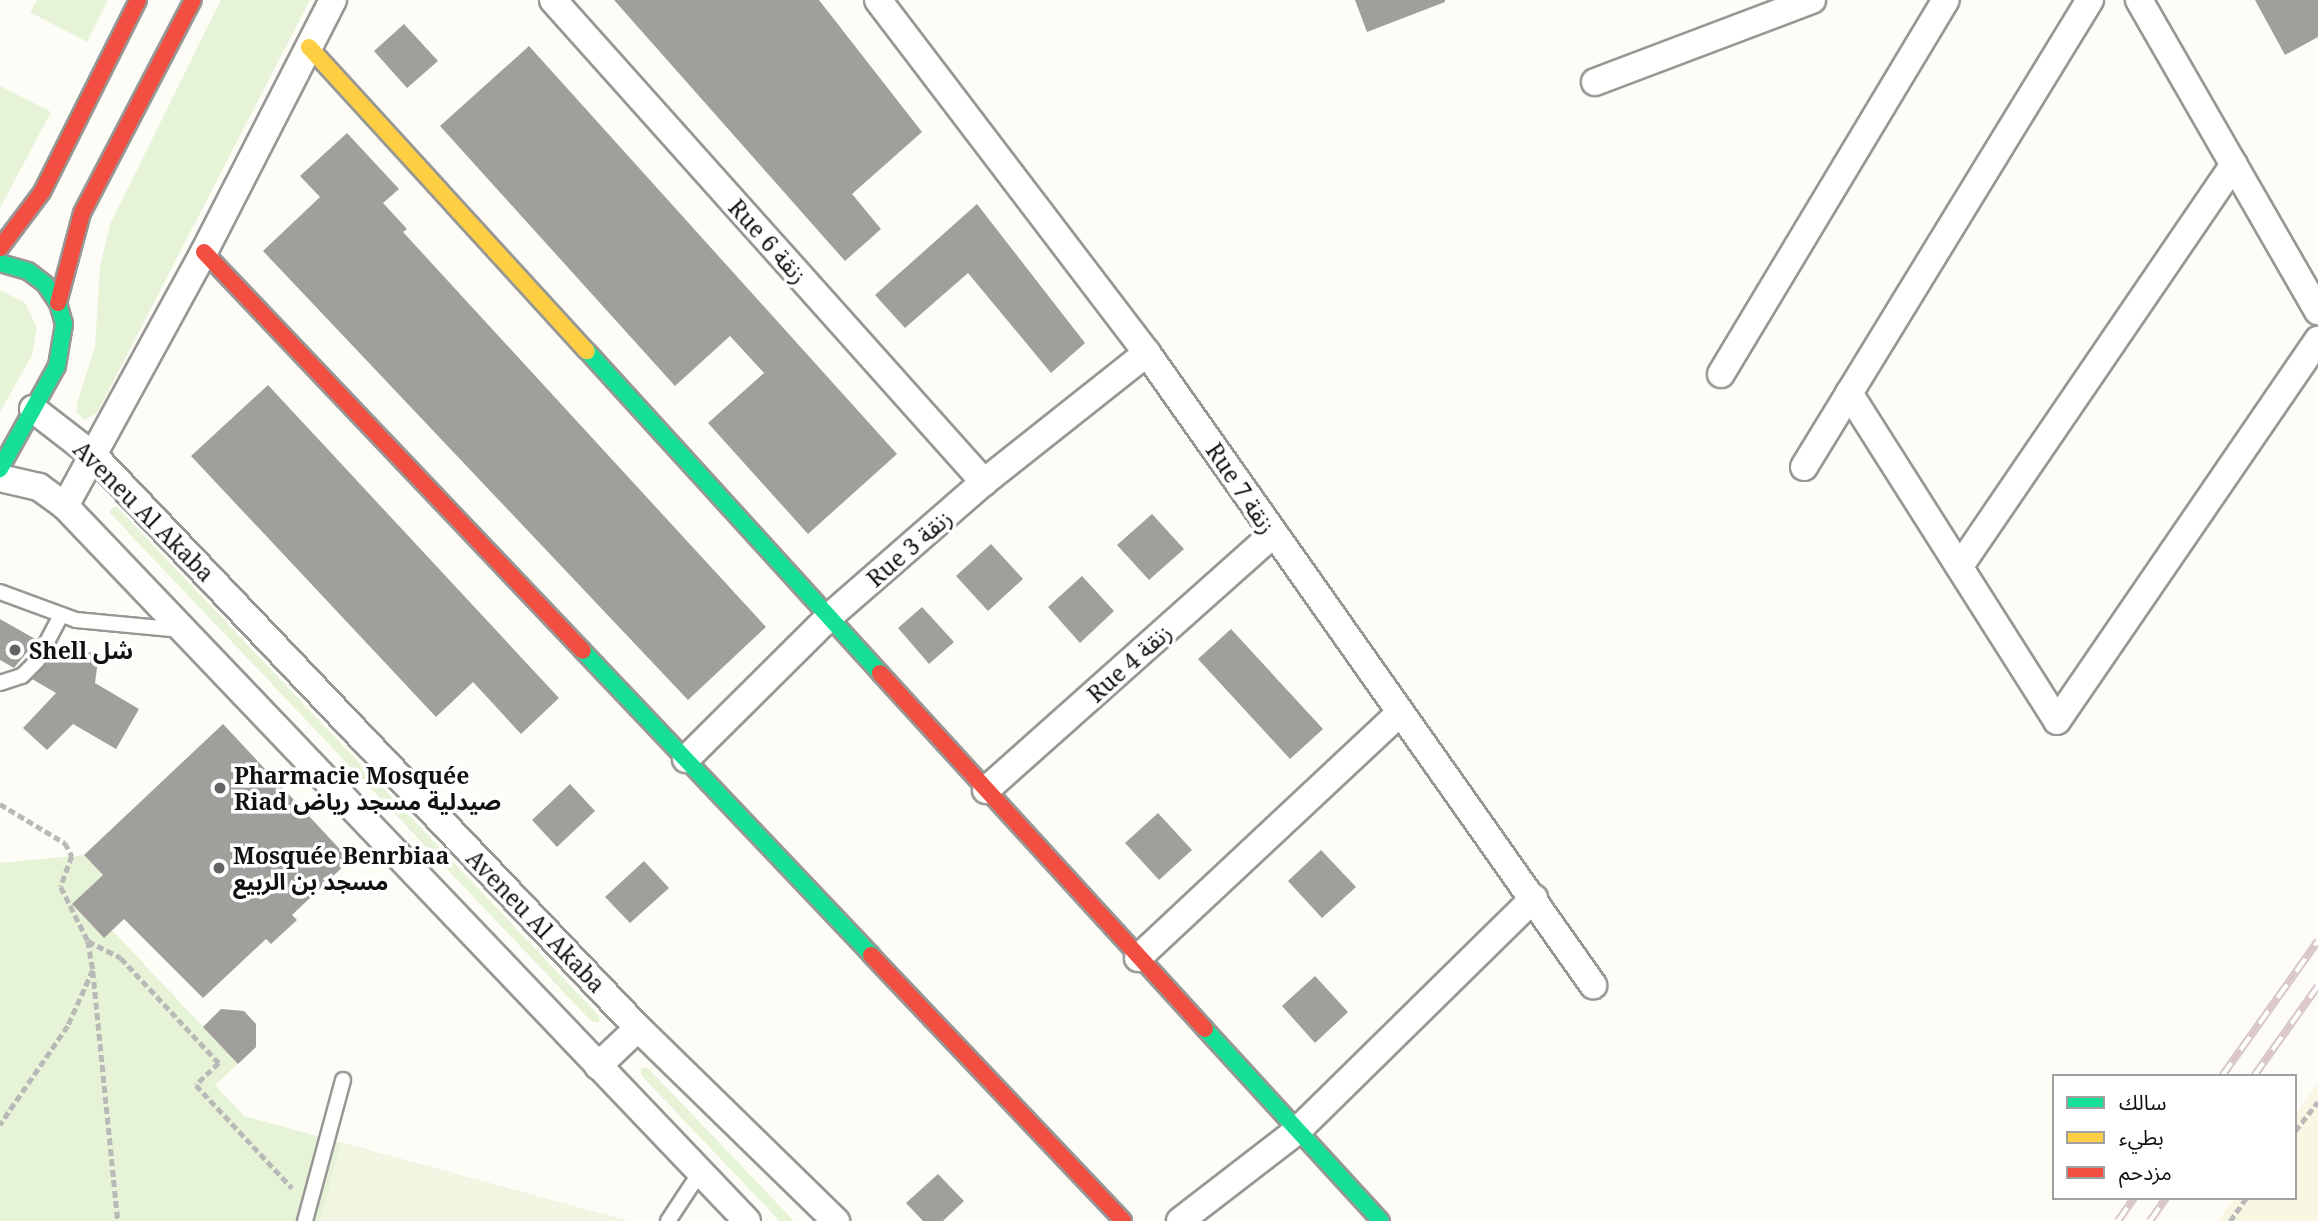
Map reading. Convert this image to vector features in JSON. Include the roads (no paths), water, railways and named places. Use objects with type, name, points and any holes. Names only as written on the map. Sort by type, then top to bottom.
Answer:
[{"type":"street","points":[[0,248],[42,192],[138,0]]},
{"type":"street","points":[[0,469],[63,347],[58,303],[82,214],[192,0]]},
{"type":"street","points":[[65,506],[95,457],[204,252],[333,0]]},
{"type":"street","name":"Rue 6 زنقة","points":[[553,0],[984,482]]},
{"type":"street","name":"Rue 7 زنقة","points":[[878,0],[1147,353],[1272,535],[1534,898],[1593,985]]},
{"type":"street","points":[[1595,82],[1812,0]]},
{"type":"street","points":[[1721,374],[1946,0]]},
{"type":"street","points":[[1804,467],[2090,0]]},
{"type":"street","points":[[2139,0],[2318,311]]},
{"type":"street","points":[[309,47],[1138,958],[1381,1221]]},
{"type":"street","points":[[1960,566],[2234,165]]},
{"type":"street","points":[[204,252],[1123,1221]]},
{"type":"street","points":[[0,263],[28,271],[58,303]]},
{"type":"street","points":[[1849,393],[2057,721],[2318,341]]},
{"type":"street","name":"Rue 3 زنقة","points":[[687,759],[829,617],[984,482],[1147,353]]},
{"type":"street","name":"Aveneu Al Akaba","points":[[33,409],[95,457],[638,1028],[836,1221]]},
{"type":"street","points":[[0,478],[39,487],[65,506],[186,630],[699,1174],[747,1221]]},
{"type":"street","name":"Rue 4 زنقة","points":[[986,790],[1272,535]]},
{"type":"street","points":[[1138,958],[1400,713]]},
{"type":"street","points":[[1180,1221],[1298,1130],[1534,898]]},
{"type":"street","points":[[598,1066],[638,1028]]},
{"type":"lane","points":[[0,592],[61,615],[143,629],[186,630]]},
{"type":"lane","points":[[0,684],[22,676],[37,661],[61,615]]},
{"type":"lane","points":[[307,1214],[343,1080]]},
{"type":"lane","points":[[668,1221],[699,1174]]},
{"type":"railway","points":[[2223,1074],[2318,941]]},
{"type":"railway","points":[[2255,1074],[2318,986]]},
{"type":"railway","points":[[2118,1221],[2133,1200]]},
{"type":"railway","points":[[2150,1221],[2165,1200]]},
{"type":"place","name":"Shell شل","points":[[15,650]]},
{"type":"place","name":"Pharmacie Mosquée Riad صيدلية مسجد رياض","points":[[220,788]]},
{"type":"place","name":"Mosquée Benrbiaa مسجد بن الربيع","points":[[219,868]]}]
